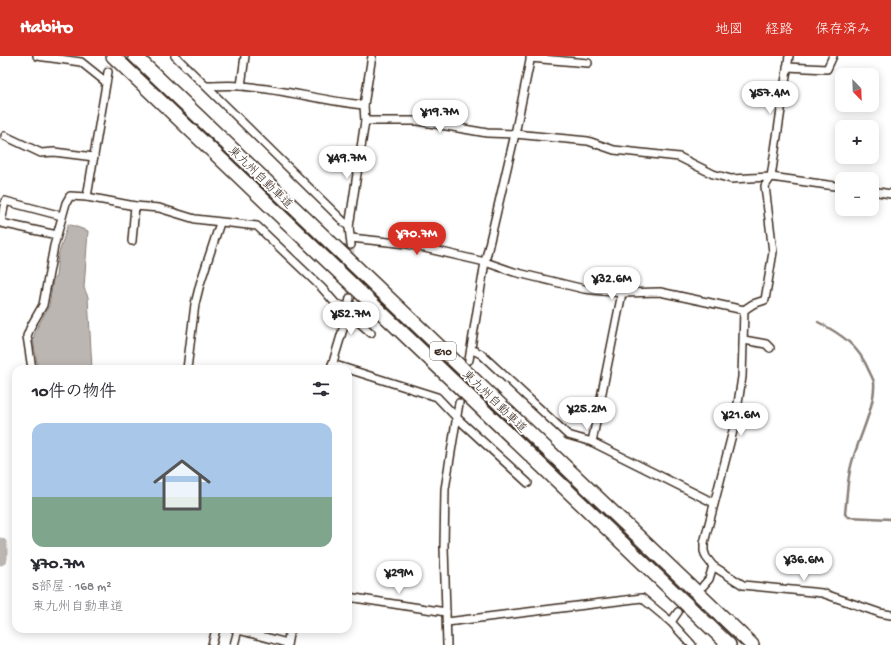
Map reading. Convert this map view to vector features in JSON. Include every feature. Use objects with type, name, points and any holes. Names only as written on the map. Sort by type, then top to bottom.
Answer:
[{"type":"highway","name":"東九州自動車道","points":[[113,56],[729,645]]},
{"type":"highway","name":"東九州自動車道","points":[[135,56],[752,645]]},
{"type":"street","points":[[37,56],[81,62],[106,82]]},
{"type":"street","points":[[175,56],[349,227]]},
{"type":"street","points":[[241,86],[245,56]]},
{"type":"street","points":[[372,56],[364,105],[365,121],[349,227],[351,241],[407,244],[485,262],[514,272],[584,289],[622,293],[660,292],[744,310],[753,304],[766,300],[773,252],[765,186],[771,177],[789,56]]},
{"type":"street","points":[[787,67],[827,69],[833,56]]},
{"type":"street","points":[[469,360],[485,262],[515,134],[530,57],[588,62]]},
{"type":"street","points":[[87,197],[108,72]]},
{"type":"street","points":[[207,86],[241,86],[364,105]]},
{"type":"street","points":[[365,121],[418,121],[487,133],[515,134],[588,141],[614,150],[679,157],[712,174],[731,179],[771,177],[835,186]]},
{"type":"street","points":[[5,136],[41,153],[54,152],[94,157]]},
{"type":"street","points":[[879,192],[891,194]]},
{"type":"street","points":[[31,365],[27,336],[43,305],[54,246],[66,203],[70,196],[87,197],[135,206],[159,208],[195,219],[257,226],[322,288],[336,304],[348,307],[353,317],[371,333]]},
{"type":"street","points":[[57,234],[1,223],[5,201],[62,216]]},
{"type":"street","points":[[132,241],[135,206]]},
{"type":"street","points":[[187,365],[195,304],[220,223]]},
{"type":"street","points":[[592,442],[622,293]]},
{"type":"street","points":[[331,365],[346,319],[350,298]]},
{"type":"street","points":[[744,310],[742,377],[735,423],[704,543],[706,557],[713,566],[743,584],[822,593],[880,613],[891,615]]},
{"type":"street","points":[[744,340],[766,344],[770,348]]},
{"type":"street","points":[[471,349],[481,354],[568,435],[592,442],[714,503]]},
{"type":"street","points":[[352,372],[437,397],[457,418],[528,483]]},
{"type":"street","points":[[447,645],[444,547],[445,489],[459,403]]},
{"type":"street","points":[[703,586],[709,579],[713,566]]},
{"type":"street","points":[[352,598],[446,612]]},
{"type":"street","points":[[447,622],[642,598],[671,622],[692,645]]},
{"type":"street","points":[[671,622],[678,612]]},
{"type":"street","points":[[212,645],[215,633]]},
{"type":"street","points":[[234,645],[236,633]]},
{"type":"street","points":[[250,633],[287,644],[289,633]]},
{"type":"shaded area","points":[[68,224],[88,231],[84,288],[88,297],[92,365],[37,365],[33,339],[36,330],[49,306],[53,280],[56,276],[58,256]]},
{"type":"waterway","points":[[818,322],[842,336],[855,348],[865,362],[874,382],[870,412],[850,468],[845,514],[848,517],[891,519]]},
{"type":"waterway","points":[[0,545],[0,558]]},
{"type":"tunnel","points":[[108,72],[111,56]]},
{"type":"tunnel","points":[[350,298],[351,245]]},
{"type":"tunnel","points":[[459,403],[469,360]]},
{"type":"tunnel","points":[[678,612],[699,591]]}]
